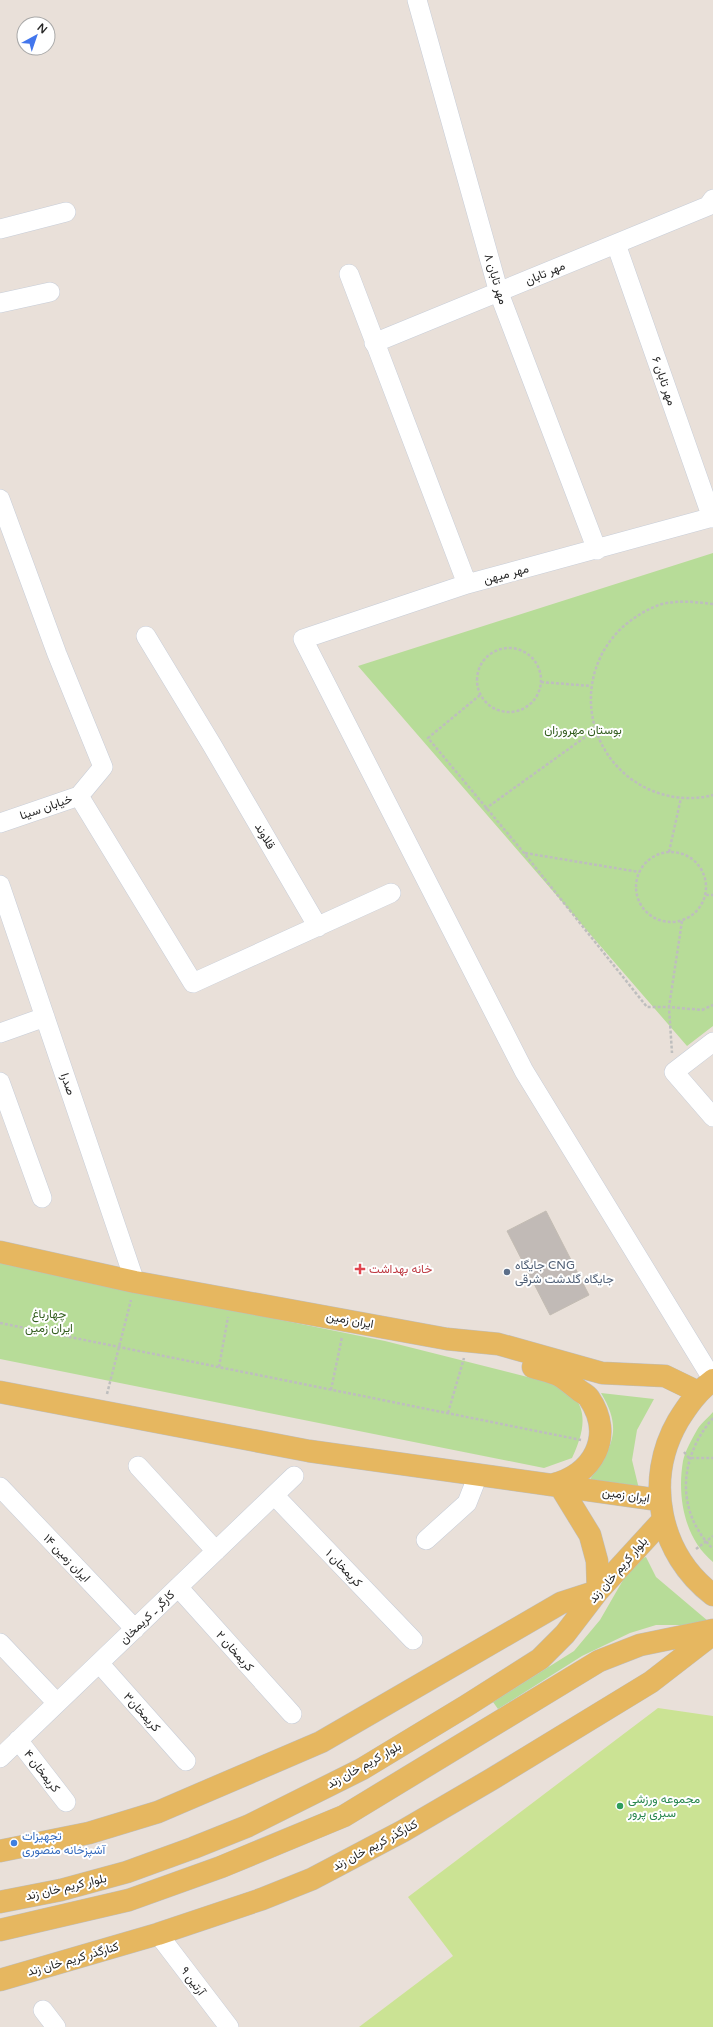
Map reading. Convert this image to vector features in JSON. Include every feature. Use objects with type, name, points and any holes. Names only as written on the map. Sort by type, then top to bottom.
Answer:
[{"type":"main road","name":"ایران زمین","points":[[0,1252],[136,1282],[447,1338],[498,1344],[602,1372],[665,1376],[708,1384]]},
{"type":"main road","points":[[0,1851],[89,1833],[158,1812],[313,1745],[418,1688],[561,1603],[598,1591],[597,1561],[590,1535],[555,1486],[565,1482],[579,1473],[591,1461],[600,1444],[600,1421],[589,1397],[560,1376],[447,1338]]},
{"type":"main road","points":[[708,1384],[670,1436],[663,1456],[659,1478],[661,1510],[670,1541],[680,1561],[691,1575],[713,1595]]},
{"type":"main road","name":"ایران زمین","points":[[0,1392],[309,1451],[555,1486],[661,1510]]},
{"type":"main road","name":"بلوار کریم خان زند","points":[[0,1902],[61,1890],[127,1872],[193,1848],[248,1826],[362,1769],[540,1659],[565,1634],[661,1510]]},
{"type":"main road","points":[[0,1930],[129,1900],[222,1867],[278,1844],[344,1816],[600,1661],[640,1645],[713,1630]]},
{"type":"main road","name":"کنارگذر کریم خان زند","points":[[0,1980],[158,1934],[262,1899],[312,1879],[403,1831],[492,1779],[651,1682],[713,1634]]},
{"type":"street","name":"مهر تابان ۸","points":[[417,0],[499,293],[597,550]]},
{"type":"street","name":"مهر تابان","points":[[374,344],[708,206],[713,200]]},
{"type":"street","points":[[0,229],[66,212]]},
{"type":"street","name":"مهر تابان ۶","points":[[616,244],[712,518]]},
{"type":"street","points":[[349,274],[374,344],[467,584]]},
{"type":"street","points":[[0,303],[50,292]]},
{"type":"street","name":"خیابان سینا","points":[[0,499],[57,654],[103,767],[79,796],[0,823]]},
{"type":"street","name":"مهر میهن","points":[[708,1384],[524,1071],[303,639],[467,584],[712,518]]},
{"type":"street","name":"قلاوند","points":[[146,636],[212,745],[318,927]]},
{"type":"street","points":[[79,796],[193,984],[391,893]]},
{"type":"street","name":"صدرا","points":[[0,885],[136,1282]]},
{"type":"street","points":[[0,1033],[45,1017]]},
{"type":"street","points":[[713,1042],[674,1072],[713,1118]]},
{"type":"street","points":[[0,1082],[42,1198]]},
{"type":"street","points":[[138,1466],[216,1551]]},
{"type":"street","points":[[426,1540],[467,1503],[478,1475]]},
{"type":"street","name":"کارگر ـ کریمخان","points":[[0,1758],[294,1476]]},
{"type":"street","name":"ایران زمین ۱۴","points":[[0,1487],[135,1629]]},
{"type":"street","name":"کریمخان ۱","points":[[274,1495],[413,1640]]},
{"type":"street","name":"کریمخان ۲","points":[[178,1587],[292,1714]]},
{"type":"street","points":[[0,1643],[57,1703]]},
{"type":"street","name":"کریمخان۳","points":[[99,1663],[186,1761]]},
{"type":"street","name":"کریمخان ۴","points":[[18,1740],[66,1802]]},
{"type":"street","name":"آرتین ۹","points":[[158,1934],[229,2027]]},
{"type":"street","points":[[43,2010],[56,2027]]},
{"type":"path","points":[[713,604],[690,601],[662,604],[636,616],[614,635],[599,659],[591,686],[591,708],[595,730],[605,751],[619,769],[637,784],[658,794],[681,798],[704,798],[713,795]]},
{"type":"path","points":[[508,648],[518,649],[528,654],[535,662],[540,672],[541,682],[539,693],[533,702],[525,708],[515,712],[504,713],[494,710],[480,695],[476,684],[477,674],[481,664],[488,655],[497,650],[508,648]]},
{"type":"path","points":[[541,682],[591,686]]},
{"type":"path","points":[[480,695],[428,738],[485,809],[524,853],[647,1007],[702,1010],[713,1006]]},
{"type":"path","points":[[485,809],[595,730]]},
{"type":"path","points":[[669,852],[681,798]]},
{"type":"path","points":[[669,852],[680,853],[690,857],[698,864],[704,873],[706,895],[698,911],[682,921],[671,923],[659,921],[649,915],[641,906],[636,896],[638,872],[651,858],[669,852]]},
{"type":"path","points":[[524,853],[638,872]]},
{"type":"path","points":[[706,895],[713,896]]},
{"type":"path","points":[[674,1072],[669,1007],[682,921]]},
{"type":"path","points":[[103,1412],[136,1282]]},
{"type":"path","points":[[219,1367],[231,1299]]},
{"type":"path","points":[[331,1390],[346,1319]]},
{"type":"path","points":[[0,1323],[600,1444]]},
{"type":"path","points":[[448,1413],[468,1346]]},
{"type":"path","points":[[713,1418],[700,1432],[689,1458],[686,1480],[688,1502],[694,1523],[706,1542],[713,1549]]},
{"type":"path","points":[[670,1436],[689,1458],[713,1458]]},
{"type":"green space","name":"بوستان مهرورزان","points":[[713,553],[713,1026],[687,1046],[358,666]]},
{"type":"green space","name":"چهارباغ ایران زمین","points":[[0,1263],[385,1341],[555,1384],[573,1396],[578,1403],[583,1418],[581,1435],[572,1458],[544,1468],[0,1359]]},
{"type":"green space","points":[[601,1393],[654,1399],[637,1430],[632,1460],[639,1489],[589,1481],[609,1449],[612,1439],[612,1418]]},
{"type":"green space","points":[[713,1412],[713,1562],[695,1541],[689,1529],[682,1502],[681,1474],[684,1457],[691,1441],[698,1428]]},
{"type":"green space","points":[[646,1557],[656,1577],[708,1621],[684,1625],[656,1625],[630,1633],[582,1656],[498,1709],[493,1702],[574,1651],[600,1620],[634,1561]]},
{"type":"green space","name":"مجموعه ورزشی سبزی پرور","points":[[658,1708],[713,1716],[713,2027],[359,2027],[453,1956],[408,1897]]},
{"type":"building","points":[[546,1211],[589,1295],[550,1315],[507,1231]]},
{"type":"place","name":"خانه بهداشت","points":[[360,1269]]},
{"type":"place","name":"جایگاه CNG جایگاه گلدشت شرقی","points":[[507,1272]]},
{"type":"place","name":"مجموعه ورزشی سبزی پرور","points":[[620,1806]]},
{"type":"place","name":"تجهیزات آشپزخانه منصوری","points":[[14,1843]]}]
